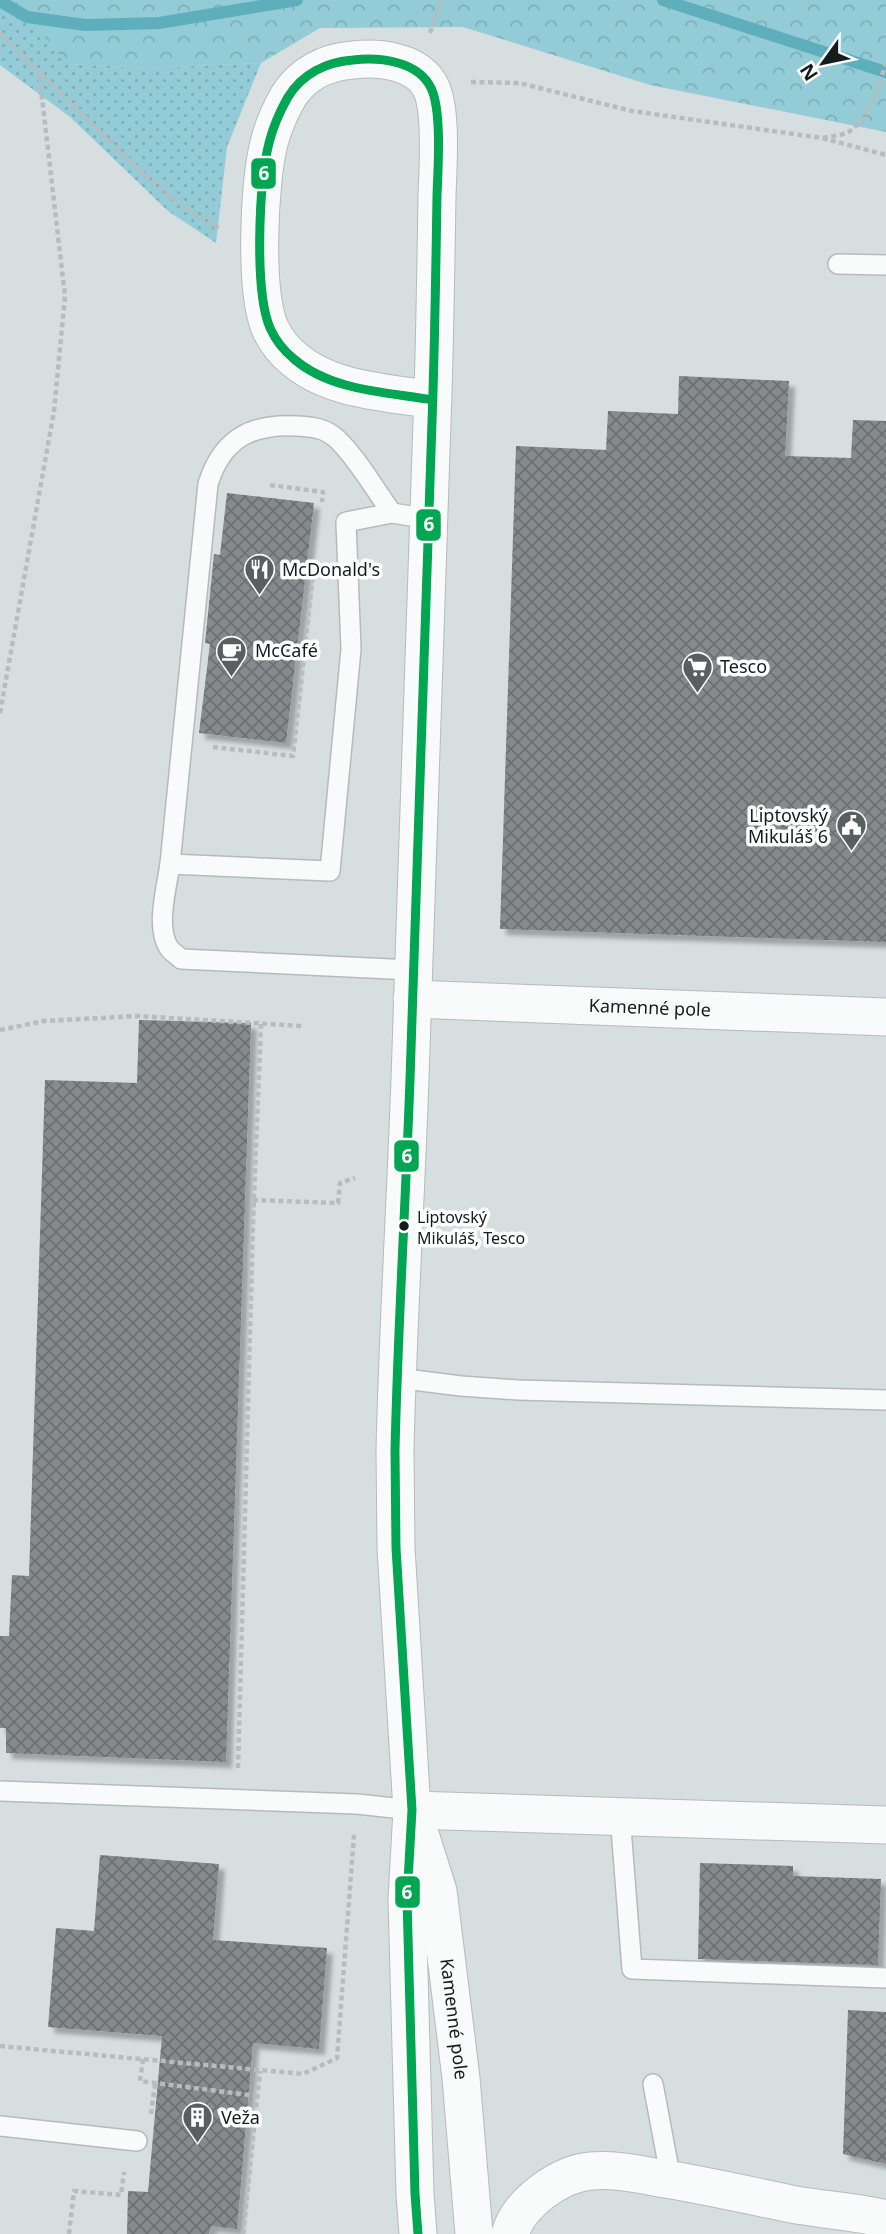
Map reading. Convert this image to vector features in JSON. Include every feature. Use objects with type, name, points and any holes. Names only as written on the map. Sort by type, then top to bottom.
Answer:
[{"type":"street","points":[[430,84],[412,68],[387,60],[368,59],[344,60],[320,66],[301,82],[289,94],[269,143],[263,183],[261,252],[263,304],[269,326],[293,358],[312,371],[345,385],[433,400]]},
{"type":"street","name":"Kamenné pole","points":[[418,2234],[407,1899],[412,1810],[396,1548],[395,1451],[430,519],[438,139],[435,97],[430,84]]},
{"type":"street","name":"Kamenné pole","points":[[412,984],[886,1017]]},
{"type":"street","points":[[412,1810],[886,1825]]},
{"type":"street","name":"Kamenné pole","points":[[412,1810],[438,1891],[461,2078],[474,2234]]},
{"type":"street","points":[[510,2234],[519,2216],[547,2189],[576,2174],[591,2171],[671,2180],[808,2207],[886,2219]]},
{"type":"lane","points":[[838,264],[886,265]]},
{"type":"lane","points":[[391,513],[349,453],[337,439],[321,428],[284,425],[249,432],[223,452],[214,466],[208,484],[170,863],[163,909],[163,935],[170,950],[181,959],[412,984]]},
{"type":"lane","points":[[170,863],[330,871],[351,649],[346,522],[391,513],[430,519]]},
{"type":"lane","points":[[397,1378],[518,1390],[886,1400]]},
{"type":"lane","points":[[0,1791],[357,1804],[412,1810]]},
{"type":"lane","points":[[620,1815],[632,1969],[886,1978]]},
{"type":"lane","points":[[653,2084],[671,2180]]},
{"type":"lane","points":[[0,2126],[137,2141]]},
{"type":"path","points":[[0,33],[110,141],[174,199],[202,220],[261,252]]},
{"type":"path","points":[[822,138],[849,132],[863,116],[878,89],[886,63]]},
{"type":"path","points":[[0,713],[54,411],[65,296],[39,72]]},
{"type":"path","points":[[430,84],[477,81],[519,83],[632,111],[822,138],[886,155]]},
{"type":"path","points":[[271,485],[323,492],[321,505]]},
{"type":"path","points":[[181,744],[293,756],[314,570]]},
{"type":"path","points":[[0,1030],[44,1021],[138,1016],[302,1026]]},
{"type":"path","points":[[238,1768],[253,1200],[261,1024]]},
{"type":"path","points":[[253,1200],[338,1203],[340,1183],[355,1178]]},
{"type":"path","points":[[0,2046],[303,2074],[337,2058],[355,1828]]},
{"type":"path","points":[[143,2059],[139,2081],[257,2096]]},
{"type":"path","points":[[243,2234],[260,2071]]},
{"type":"green space","points":[[0,0],[15,0],[68,64],[150,68],[261,63],[227,147],[216,243],[168,211],[70,117],[0,65]]},
{"type":"green space","points":[[15,0],[886,0],[886,132],[650,85],[463,27],[320,28],[261,63],[150,68],[67,64]]},
{"type":"building","name":"Tesco","points":[[679,376],[789,381],[785,456],[851,458],[853,420],[886,421],[886,942],[500,929],[516,446],[606,450],[608,411],[678,414]]},
{"type":"building","name":"McDonald's","points":[[227,493],[314,503],[286,743],[199,733],[210,644],[205,643],[214,554],[220,555]]},
{"type":"building","points":[[139,1020],[251,1023],[226,1762],[6,1753],[6,1728],[0,1728],[0,1636],[9,1636],[12,1575],[29,1576],[45,1080],[137,1083]]},
{"type":"building","points":[[100,1855],[219,1864],[213,1940],[327,1948],[319,2049],[253,2043],[237,2229],[211,2226],[209,2234],[127,2234],[128,2191],[148,2192],[162,2036],[48,2027],[56,1928],[94,1931]]},
{"type":"building","points":[[700,1863],[793,1866],[793,1876],[881,1879],[878,1965],[698,1959]]},
{"type":"building","points":[[848,2010],[886,2012],[886,2164],[843,2154]]},
{"type":"waterway","points":[[0,1],[27,17],[85,25],[159,23],[297,0]]},
{"type":"waterway","points":[[663,0],[886,72]]},
{"type":"transit line","name":"6","points":[[418,2234],[407,1899],[412,1810],[396,1548],[395,1451],[428,556],[430,474],[433,392],[438,125],[431,88],[425,79],[408,66],[386,60],[364,59],[333,63],[308,76],[294,89],[280,113],[269,143],[261,209],[260,263],[265,311],[270,328],[290,356],[325,378],[379,392],[415,397],[433,400]]},
{"type":"place","name":"McDonald's","points":[[259,597]]},
{"type":"place","name":"McCafé","points":[[232,678]]},
{"type":"place","name":"Tesco","points":[[697,694]]},
{"type":"place","name":"Liptovský Mikuláš 6","points":[[851,853]]},
{"type":"place","name":"Liptovský Mikuláš, Tesco","points":[[404,1226]]},
{"type":"place","name":"Veža","points":[[198,2145]]}]
